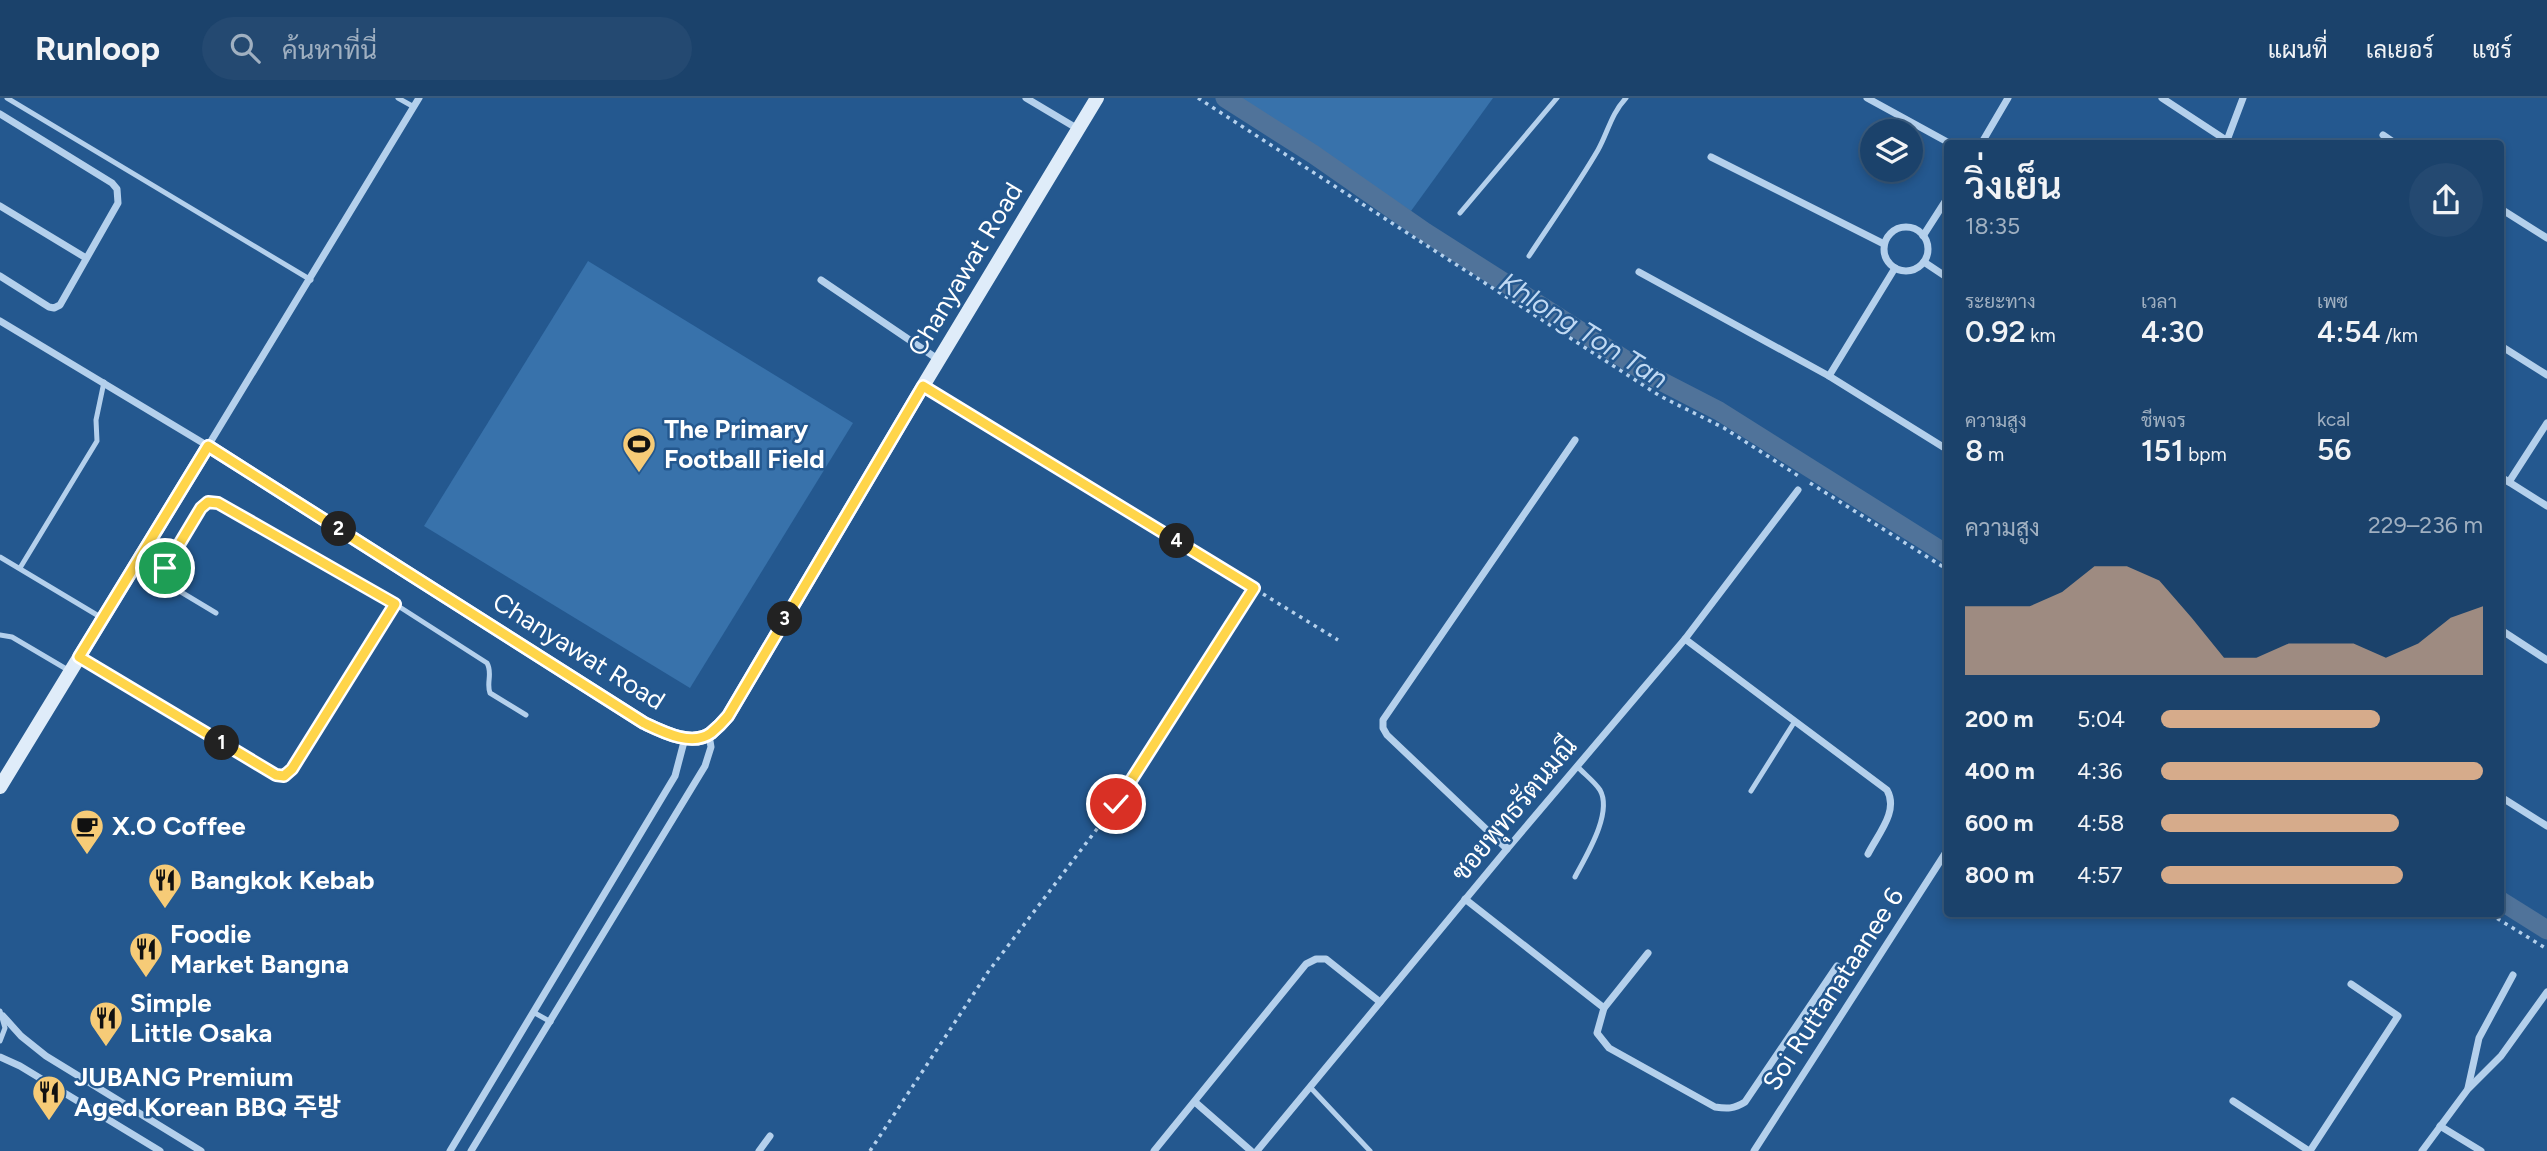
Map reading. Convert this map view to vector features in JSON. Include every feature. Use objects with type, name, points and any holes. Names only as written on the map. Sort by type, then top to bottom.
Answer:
[{"type":"main road","name":"Chanyawat Road","points":[[208,446],[644,723],[667,734],[685,738],[709,735],[728,716],[1097,98]]},
{"type":"main road","points":[[1,783],[208,446]]},
{"type":"street","points":[[0,321],[208,446],[419,98]]},
{"type":"street","points":[[1026,98],[1078,130]]},
{"type":"street","points":[[1867,98],[1944,140]]},
{"type":"street","points":[[1983,140],[2008,98]]},
{"type":"street","points":[[2162,98],[2225,140]]},
{"type":"street","points":[[2229,140],[2243,98]]},
{"type":"street","points":[[0,114],[112,183],[117,189],[118,202],[63,301],[54,308],[0,276]]},
{"type":"street","points":[[2383,135],[2390,140]]},
{"type":"street","points":[[1711,157],[1884,244]]},
{"type":"street","points":[[1923,236],[1944,203]]},
{"type":"street","points":[[0,206],[86,258]]},
{"type":"street","points":[[2504,211],[2547,238]]},
{"type":"street","points":[[1905,227],[1918,231],[1928,249],[1924,262],[1907,271],[1895,268],[1885,258],[1884,244],[1892,233],[1905,227]]},
{"type":"street","points":[[1924,262],[1944,275]]},
{"type":"street","points":[[1829,376],[1895,268]]},
{"type":"street","points":[[1639,272],[1829,376],[1944,448]]},
{"type":"street","points":[[821,280],[939,360]]},
{"type":"street","points":[[2504,348],[2547,375]]},
{"type":"street","points":[[2509,482],[2547,423]]},
{"type":"street","points":[[1507,849],[1387,735],[1383,720],[1575,440]]},
{"type":"street","points":[[2504,479],[2547,506]]},
{"type":"street","name":"ซอยพุทธรัตนมณี","points":[[1257,1151],[1685,639],[1798,490]]},
{"type":"street","points":[[2504,632],[2547,660]]},
{"type":"street","points":[[1685,639],[1887,790],[1892,798],[1892,808],[1868,854]]},
{"type":"street","points":[[471,1151],[705,766],[711,747],[709,735]]},
{"type":"street","points":[[450,1151],[675,776],[685,738]]},
{"type":"street","points":[[2504,799],[2547,826]]},
{"type":"street","name":"Soi Ruttanataanee 6","points":[[1755,1151],[1944,855]]},
{"type":"street","points":[[1465,899],[1604,1008]]},
{"type":"street","points":[[1648,953],[1604,1008],[1597,1033],[1609,1048],[1714,1107],[1726,1109],[1736,1108],[1745,1102],[1837,966]]},
{"type":"street","points":[[1154,1151],[1306,964],[1316,958],[1326,959],[1380,1002]]},
{"type":"street","points":[[2468,1089],[2479,1038],[2513,975]]},
{"type":"street","points":[[2233,1101],[2310,1151],[2398,1016],[2351,984]]},
{"type":"street","points":[[2421,1151],[2468,1089],[2501,1055],[2547,992]]},
{"type":"street","points":[[2,1014],[21,1036],[47,1056],[201,1151]]},
{"type":"street","points":[[0,1057],[20,1066],[160,1151]]},
{"type":"street","points":[[1195,1102],[1251,1151]]},
{"type":"street","points":[[2440,1126],[2481,1151]]},
{"type":"street","points":[[759,1151],[770,1136]]},
{"type":"lane","points":[[7,98],[311,280]]},
{"type":"lane","points":[[398,98],[414,107]]},
{"type":"lane","points":[[1460,213],[1557,98]]},
{"type":"lane","points":[[1529,256],[1596,153],[1606,135],[1614,111],[1626,98]]},
{"type":"lane","points":[[20,568],[97,441],[96,420],[104,382]]},
{"type":"lane","points":[[216,613],[166,583],[163,578],[165,568],[201,508],[208,502],[218,503],[395,604],[487,663],[491,669],[488,689],[490,693],[526,715]]},
{"type":"lane","points":[[0,557],[103,618]]},
{"type":"lane","points":[[79,657],[264,769],[284,776],[292,769],[395,604]]},
{"type":"lane","points":[[0,635],[12,638],[71,672]]},
{"type":"lane","points":[[1751,791],[1796,721]]},
{"type":"lane","points":[[1576,877],[1593,843],[1604,800],[1599,789],[1577,766]]},
{"type":"lane","points":[[533,1013],[551,1022]]},
{"type":"lane","points":[[0,1041],[5,1028],[2,1014]]},
{"type":"lane","points":[[1310,1087],[1370,1151]]},
{"type":"path","points":[[1198,98],[1660,396],[1724,428],[1944,567]]},
{"type":"path","points":[[923,386],[1338,640]]},
{"type":"path","points":[[870,1151],[988,972],[1116,804],[1254,588]]},
{"type":"path","points":[[2495,917],[2547,949]]},
{"type":"shaded area","points":[[1237,98],[1493,98],[1411,211]]},
{"type":"shaded area","name":"The Primary Football Field","points":[[588,261],[853,423],[690,688],[424,526]]},
{"type":"waterway","name":"Khlong Ton Tan","points":[[1225,98],[1313,154],[1425,232],[1651,376],[1719,411],[1944,552]]},
{"type":"waterway","name":"Khlong Ton Tan","points":[[2504,903],[2547,930]]},
{"type":"place","name":"The Primary Football Field","points":[[639,474]]},
{"type":"place","name":"X.O Coffee","points":[[87,856]]},
{"type":"place","name":"Bangkok Kebab","points":[[165,910]]},
{"type":"place","name":"Foodie Market Bangna","points":[[146,979]]},
{"type":"place","name":"Simple Little Osaka","points":[[106,1048]]},
{"type":"place","name":"JUBANG Premium Aged Korean BBQ 주방","points":[[49,1122]]},
{"type":"route","points":[[165,568],[201,508],[208,502],[218,503],[395,604],[292,769],[284,776],[276,775],[79,657],[208,446],[644,723],[667,734],[685,738],[709,735],[728,716],[923,386],[1254,588],[1116,804]]}]
